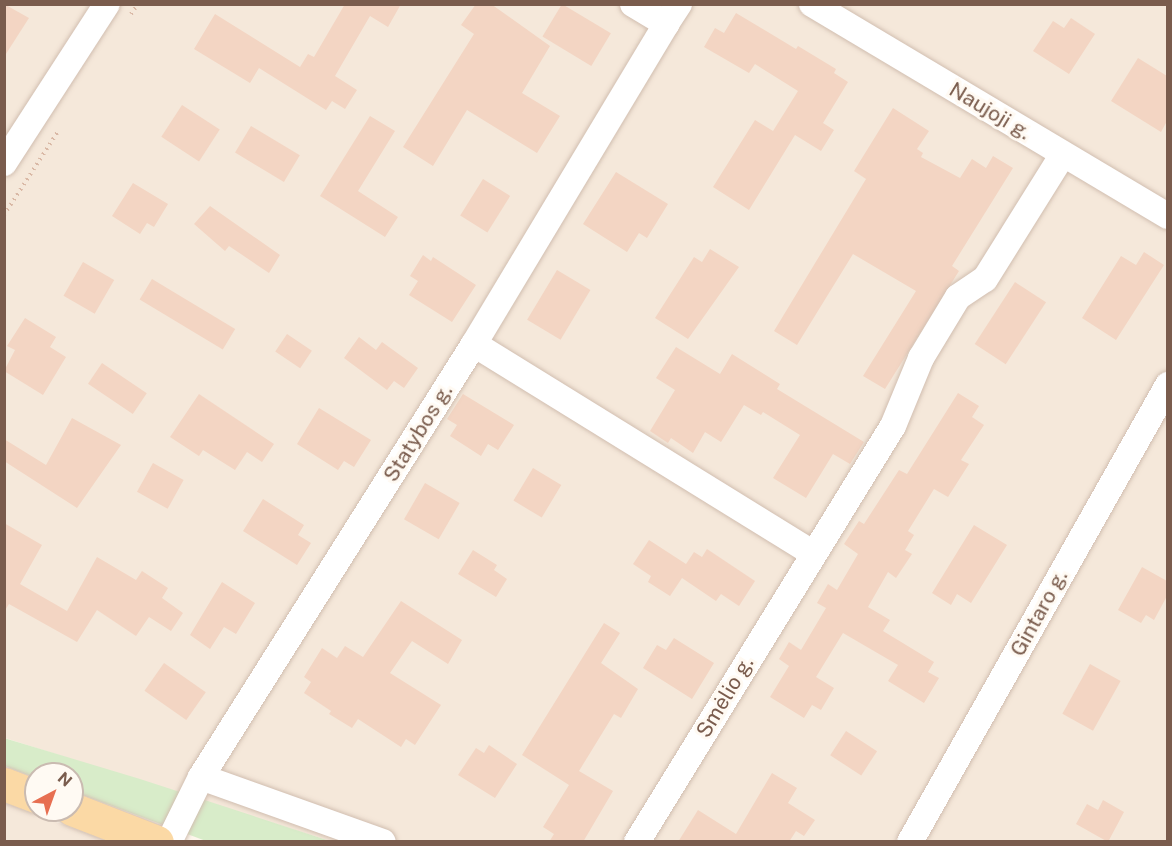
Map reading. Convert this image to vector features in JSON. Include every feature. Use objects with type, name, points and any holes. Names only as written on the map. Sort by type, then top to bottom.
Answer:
[{"type":"main road","points":[[4,784],[24,792]]},
{"type":"main road","points":[[84,814],[157,842]]},
{"type":"street","points":[[4,162],[107,4]]},
{"type":"street","points":[[633,4],[672,14]]},
{"type":"street","name":"Naujoji g.","points":[[812,4],[1167,216]]},
{"type":"street","name":"Statybos g.","points":[[169,842],[201,777],[474,344],[672,14]]},
{"type":"street","name":"Smėlio g.","points":[[637,842],[893,426],[921,358],[958,297],[985,279],[1063,154]]},
{"type":"street","points":[[474,344],[813,553]]},
{"type":"street","name":"Gintaro g.","points":[[910,842],[1167,385]]},
{"type":"street","points":[[201,777],[383,842]]},
{"type":"shaded area","points":[[4,5],[1167,5],[1167,841],[330,841],[5,738]]},
{"type":"shaded area","points":[[4,803],[24,810],[24,822],[56,822],[107,841],[5,841]]},
{"type":"green space","points":[[4,738],[84,762],[24,762],[24,773],[5,766]]},
{"type":"green space","points":[[84,762],[330,841],[206,841],[84,795]]},
{"type":"building","points":[[4,4],[29,18],[4,57]]},
{"type":"building","points":[[345,4],[401,4],[388,27],[370,16],[335,76],[357,90],[345,109],[332,101],[326,110],[259,68],[250,83],[194,49],[215,14],[300,67],[308,54],[314,57]]},
{"type":"building","points":[[476,4],[491,4],[550,46],[522,93],[560,116],[537,153],[467,110],[433,166],[403,147],[474,34],[461,25]]},
{"type":"building","points":[[562,4],[611,33],[591,66],[542,37]]},
{"type":"building","points":[[736,13],[796,49],[798,46],[836,69],[834,73],[848,82],[823,123],[834,130],[821,151],[795,135],[749,210],[713,187],[755,120],[773,131],[798,91],[755,64],[749,73],[704,47],[715,28],[724,33]]},
{"type":"building","points":[[1071,18],[1095,34],[1069,74],[1033,51],[1053,21],[1064,28]]},
{"type":"building","points":[[1138,58],[1167,76],[1167,121],[1161,132],[1111,101]]},
{"type":"building","points":[[182,105],[220,130],[199,161],[161,137]]},
{"type":"building","points":[[893,108],[929,131],[917,149],[923,153],[921,157],[960,178],[972,159],[986,168],[993,156],[1013,168],[952,266],[959,271],[885,389],[863,376],[916,291],[853,254],[797,345],[774,331],[866,179],[854,171]]},
{"type":"building","points":[[370,116],[395,131],[358,191],[398,217],[385,237],[320,196]]},
{"type":"building","points":[[251,126],[300,155],[284,182],[235,153]]},
{"type":"building","points":[[616,172],[668,204],[647,238],[639,233],[627,252],[583,224]]},
{"type":"building","points":[[483,179],[510,196],[487,232],[460,215]]},
{"type":"building","points":[[133,183],[168,204],[154,227],[147,223],[140,234],[112,216]]},
{"type":"building","points":[[210,206],[280,255],[269,273],[229,246],[225,251],[194,224]]},
{"type":"building","points":[[710,249],[739,267],[688,339],[655,318],[694,257],[702,262]]},
{"type":"building","points":[[1144,252],[1164,265],[1116,340],[1082,318],[1121,256],[1136,265]]},
{"type":"building","points":[[423,255],[431,261],[433,257],[476,285],[452,322],[409,295],[418,281],[410,276]]},
{"type":"building","points":[[83,262],[114,280],[95,314],[64,296]]},
{"type":"building","points":[[557,270],[590,290],[561,340],[527,320]]},
{"type":"building","points":[[152,279],[235,329],[223,350],[140,300]]},
{"type":"building","points":[[1015,282],[1046,302],[1006,364],[975,344]]},
{"type":"building","points":[[25,318],[56,337],[50,347],[66,357],[43,395],[4,371],[15,350],[7,346]]},
{"type":"building","points":[[287,334],[312,351],[300,368],[275,351]]},
{"type":"building","points":[[359,337],[376,350],[382,342],[418,368],[404,388],[394,381],[387,390],[344,358]]},
{"type":"building","points":[[676,347],[720,374],[732,354],[780,384],[777,389],[864,442],[850,464],[833,454],[806,498],[773,478],[800,435],[763,412],[761,415],[744,405],[721,442],[705,432],[693,453],[671,438],[668,443],[650,431],[675,390],[656,378]]},
{"type":"building","points":[[102,363],[147,393],[133,414],[88,384]]},
{"type":"building","points":[[958,393],[979,406],[972,417],[984,425],[961,460],[969,464],[948,497],[934,489],[908,531],[914,535],[905,550],[912,554],[896,578],[888,572],[868,607],[890,620],[883,631],[934,662],[928,672],[939,678],[924,703],[888,681],[898,665],[843,633],[816,677],[834,688],[821,710],[812,705],[804,718],[770,697],[789,666],[779,659],[789,642],[801,650],[826,608],[817,603],[828,584],[837,590],[858,554],[844,544],[859,521],[864,524],[899,470],[907,474]]},
{"type":"building","points":[[199,394],[274,444],[262,462],[247,452],[235,470],[203,450],[199,456],[170,437]]},
{"type":"building","points":[[463,394],[514,425],[498,450],[488,444],[481,456],[450,436],[457,425],[447,419]]},
{"type":"building","points":[[319,408],[371,440],[354,467],[344,461],[338,470],[297,444]]},
{"type":"building","points":[[72,418],[121,445],[77,508],[4,461],[4,439],[46,465]]},
{"type":"building","points":[[153,463],[184,480],[168,509],[137,492]]},
{"type":"building","points":[[533,468],[561,485],[542,518],[513,501]]},
{"type":"building","points":[[425,483],[460,503],[439,539],[404,519]]},
{"type":"building","points":[[263,499],[304,525],[298,535],[311,543],[297,565],[243,531]]},
{"type":"building","points":[[4,523],[42,545],[20,584],[67,611],[97,557],[136,580],[142,571],[168,588],[162,598],[183,613],[171,631],[149,617],[136,636],[97,610],[77,642],[9,604],[4,612]]},
{"type":"building","points":[[974,525],[1007,545],[971,603],[957,594],[951,605],[932,593]]},
{"type":"building","points":[[649,540],[686,564],[694,552],[702,557],[707,549],[755,581],[739,606],[721,594],[716,601],[682,578],[670,596],[648,582],[651,576],[633,564]]},
{"type":"building","points":[[473,550],[497,565],[494,570],[507,579],[496,597],[458,574]]},
{"type":"building","points":[[1142,567],[1167,581],[1167,596],[1154,620],[1146,615],[1141,623],[1118,610]]},
{"type":"building","points":[[222,582],[255,603],[236,634],[224,627],[210,649],[190,635]]},
{"type":"building","points":[[401,601],[462,640],[448,664],[412,641],[390,673],[441,705],[415,745],[406,739],[401,747],[358,719],[352,728],[329,714],[331,711],[304,693],[311,682],[304,677],[322,648],[337,658],[345,646],[363,657]]},
{"type":"building","points":[[604,623],[620,633],[601,663],[638,689],[621,718],[614,714],[579,771],[613,791],[583,842],[549,842],[554,834],[543,827],[569,785],[522,755]]},
{"type":"building","points":[[674,638],[714,663],[692,699],[643,668],[657,645],[666,650]]},
{"type":"building","points":[[164,663],[206,692],[186,720],[144,691]]},
{"type":"building","points":[[1090,664],[1121,681],[1093,731],[1062,714]]},
{"type":"building","points":[[846,731],[877,751],[861,775],[830,755]]},
{"type":"building","points":[[489,745],[517,764],[495,798],[458,775],[476,748],[484,753]]},
{"type":"building","points":[[772,773],[797,788],[788,803],[815,820],[804,836],[796,831],[789,842],[678,842],[698,810],[736,834]]},
{"type":"building","points":[[1103,800],[1124,812],[1108,842],[1076,824],[1087,804],[1098,810]]}]
